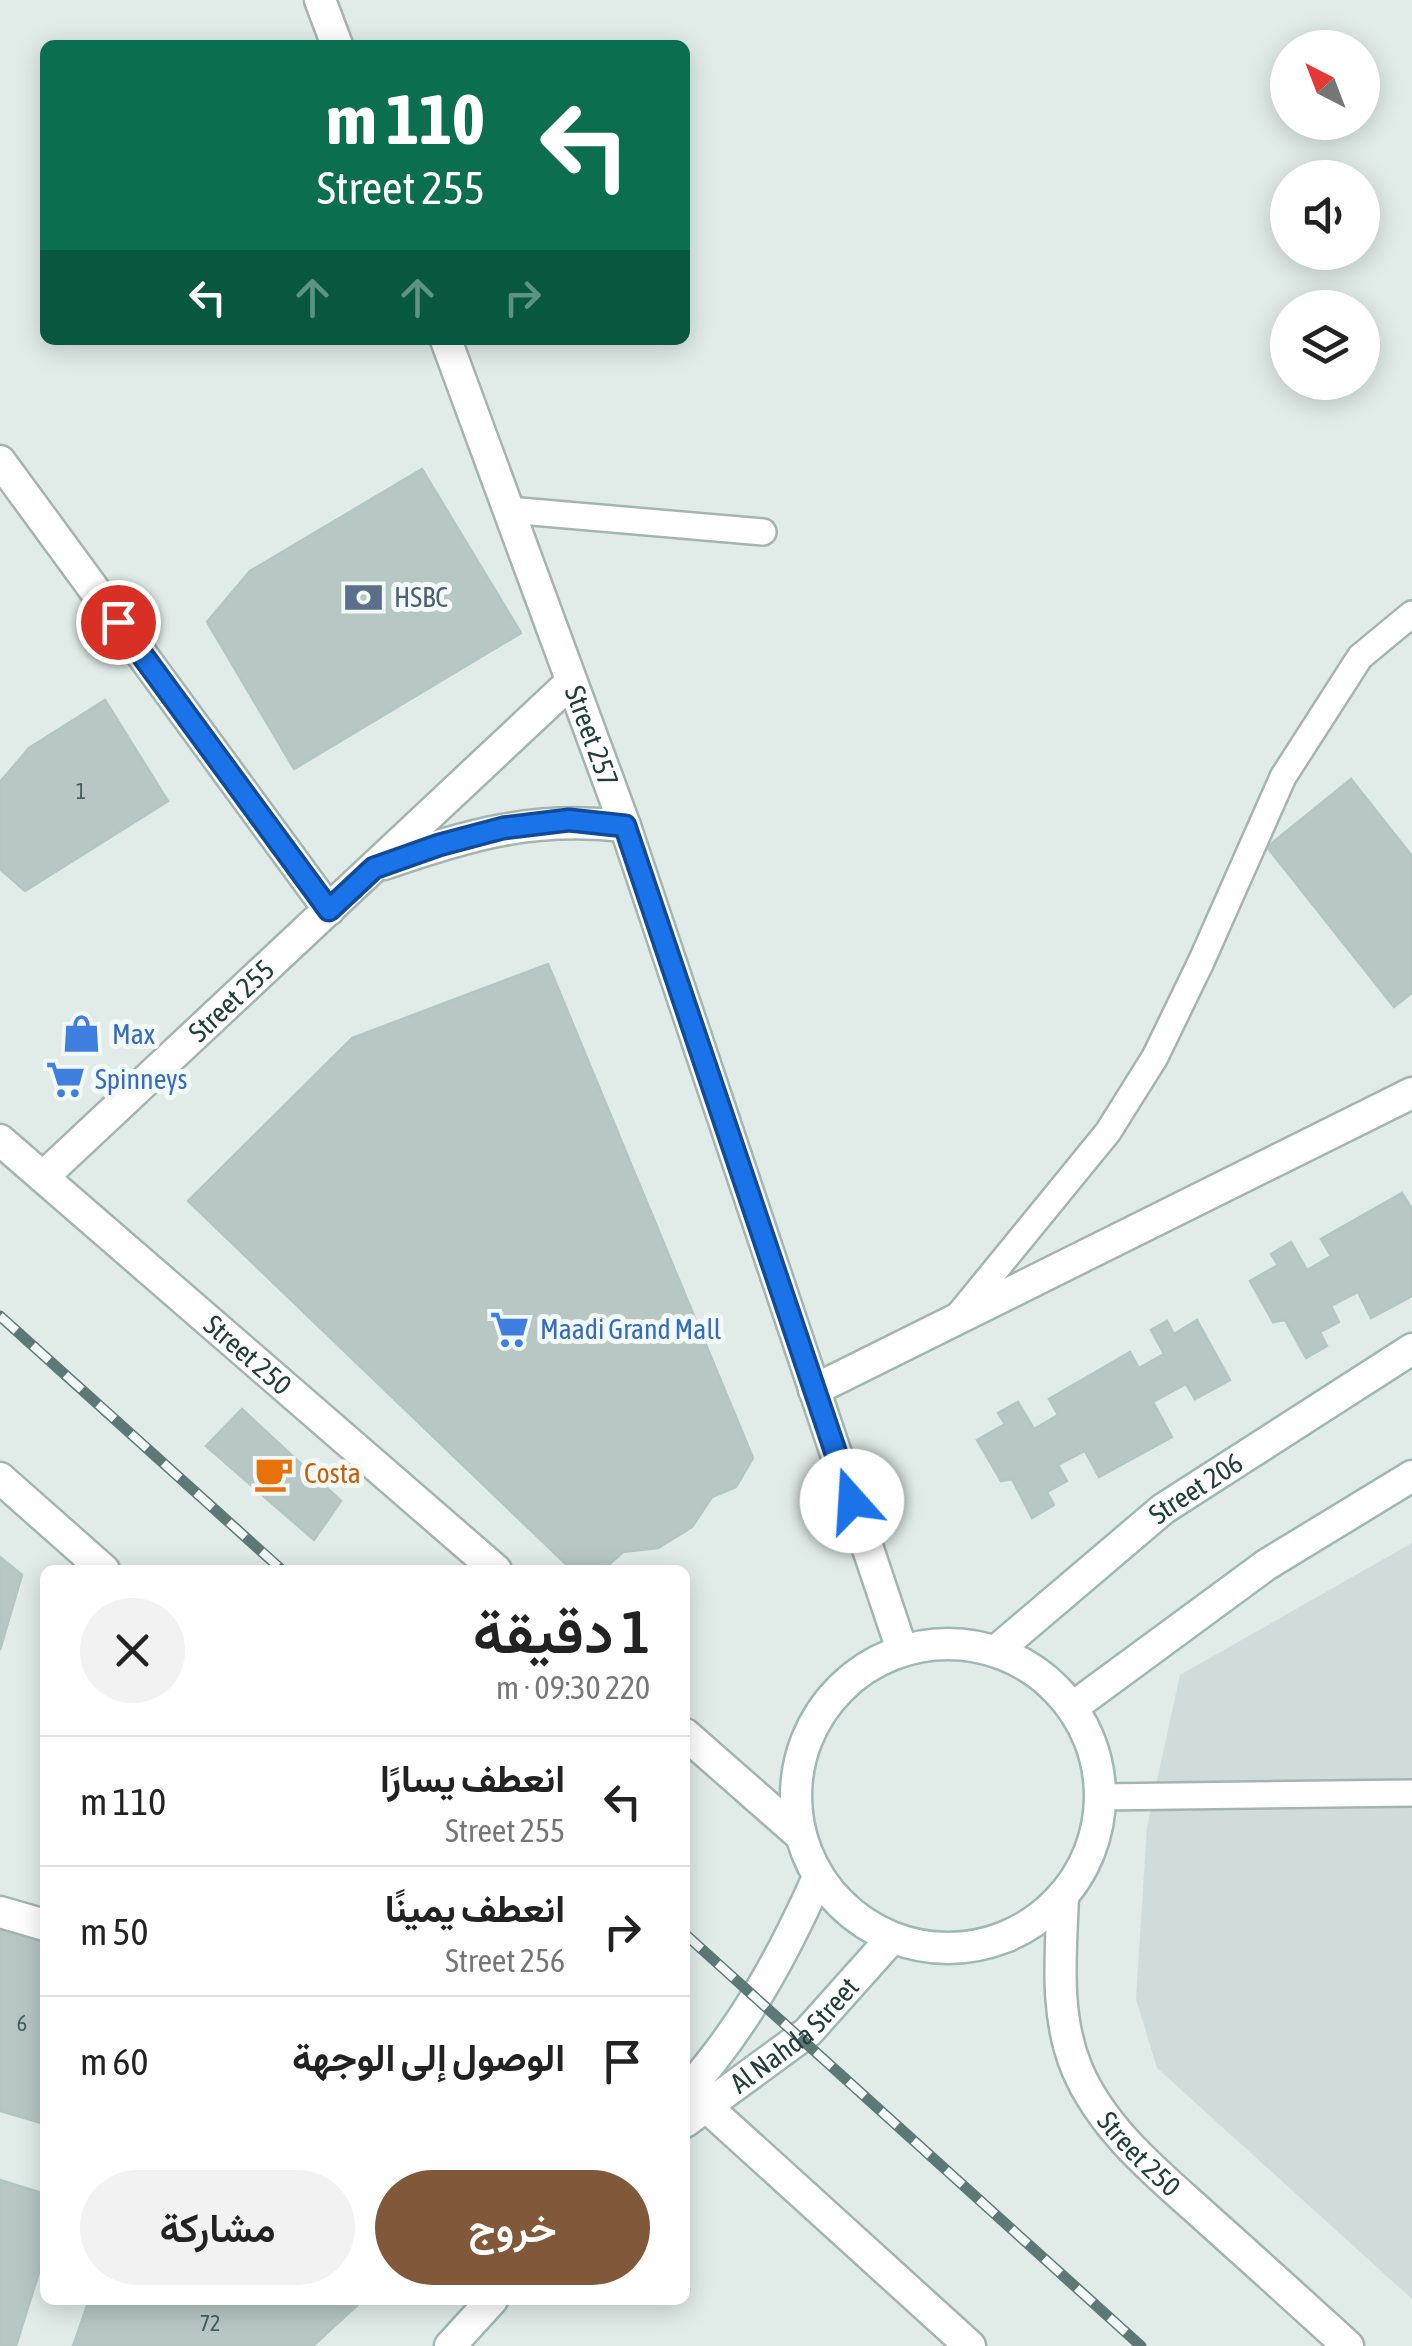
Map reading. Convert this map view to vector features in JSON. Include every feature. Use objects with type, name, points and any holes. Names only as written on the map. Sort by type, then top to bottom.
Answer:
[{"type":"street","points":[[320,0],[335,40]]},
{"type":"street","name":"Street 257","points":[[448,345],[625,826],[902,1650]]},
{"type":"street","points":[[0,461],[329,910]]},
{"type":"street","name":"Street 255","points":[[43,1177],[571,682]]},
{"type":"street","name":"Street 255","points":[[374,868],[503,828],[569,820],[625,826]]},
{"type":"street","points":[[814,1390],[1412,1093]]},
{"type":"street","name":"Street 250","points":[[0,1140],[490,1565]]},
{"type":"street","name":"Street 206","points":[[996,1651],[1163,1509],[1412,1350]]},
{"type":"street","points":[[1072,1707],[1266,1565],[1412,1476]]},
{"type":"street","points":[[0,1478],[98,1565]]},
{"type":"street","points":[[949,1643],[996,1651],[1038,1673],[1072,1707],[1098,1765],[1100,1797],[1091,1850],[1063,1895],[1028,1926],[984,1944],[938,1948],[892,1938],[838,1902],[818,1877],[800,1835],[795,1797],[800,1758],[814,1722],[837,1691],[867,1666],[902,1650],[949,1643]]},
{"type":"street","points":[[690,1738],[800,1835]]},
{"type":"street","name":"Al Nahda Street","points":[[690,2100],[763,1990],[818,1877]]},
{"type":"street","name":"Street 250","points":[[1063,1895],[1060,1990],[1064,2025],[1077,2069],[1102,2114],[1139,2156],[1348,2346]]},
{"type":"street","points":[[0,1912],[40,1923]]},
{"type":"street","name":"Al Nahda Street","points":[[690,2100],[808,2032],[892,1938]]},
{"type":"street","points":[[690,2100],[970,2346]]},
{"type":"street","points":[[450,2346],[487,2305]]},
{"type":"lane","points":[[508,510],[763,532]]},
{"type":"lane","points":[[952,1323],[1108,1132],[1155,1057],[1186,994],[1282,777],[1360,657],[1412,614]]},
{"type":"lane","points":[[1100,1797],[1412,1793]]},
{"type":"shaded area","points":[[1412,1543],[1412,2299],[1157,2068],[1136,1999],[1147,1826],[1180,1675]]},
{"type":"building","name":"HSBC","points":[[422,469],[521,633],[294,769],[207,622],[250,571]]},
{"type":"building","points":[[105,700],[168,801],[25,891],[0,869],[0,782],[29,748]]},
{"type":"building","points":[[1351,779],[1412,856],[1412,993],[1394,1007],[1267,847]]},
{"type":"building","name":"Maadi Grand Mall","points":[[548,964],[753,1458],[736,1487],[712,1497],[692,1527],[658,1548],[623,1552],[608,1565],[567,1565],[188,1201],[352,1038]]},
{"type":"building","points":[[1402,1193],[1412,1209],[1412,1296],[1371,1318],[1358,1292],[1331,1306],[1339,1322],[1320,1332],[1327,1346],[1306,1358],[1285,1320],[1273,1322],[1250,1281],[1278,1265],[1271,1254],[1291,1242],[1307,1270],[1331,1256],[1321,1239]]},
{"type":"building","points":[[1197,1320],[1230,1380],[1195,1399],[1186,1384],[1153,1402],[1172,1437],[1099,1477],[1085,1451],[1058,1465],[1067,1481],[1047,1492],[1054,1505],[1032,1518],[1012,1479],[1001,1481],[977,1440],[1005,1424],[998,1413],[1018,1402],[1034,1429],[1058,1415],[1049,1399],[1130,1352],[1139,1368],[1164,1354],[1151,1330],[1167,1321],[1174,1334]]},
{"type":"building","name":"Costa","points":[[242,1409],[341,1501],[314,1540],[206,1446]]},
{"type":"building","points":[[0,1557],[22,1575],[0,1650]]},
{"type":"building","points":[[0,1922],[40,1934],[40,2123],[0,2111]]},
{"type":"building","points":[[0,2180],[40,2192],[40,2269],[16,2346],[0,2346]]},
{"type":"building","points":[[87,2305],[358,2305],[313,2346],[73,2346]]},
{"type":"railway","points":[[0,1316],[276,1565]]},
{"type":"railway","points":[[690,1939],[1141,2346]]},
{"type":"place","name":"HSBC","points":[[364,597]]},
{"type":"place","name":"Max","points":[[82,1034]]},
{"type":"place","name":"Spinneys","points":[[65,1079]]},
{"type":"place","name":"Maadi Grand Mall","points":[[510,1329]]},
{"type":"place","name":"Costa","points":[[274,1473]]},
{"type":"route","points":[[118,622],[329,910],[374,868],[439,845],[503,828],[569,820],[625,826],[852,1501]]}]
